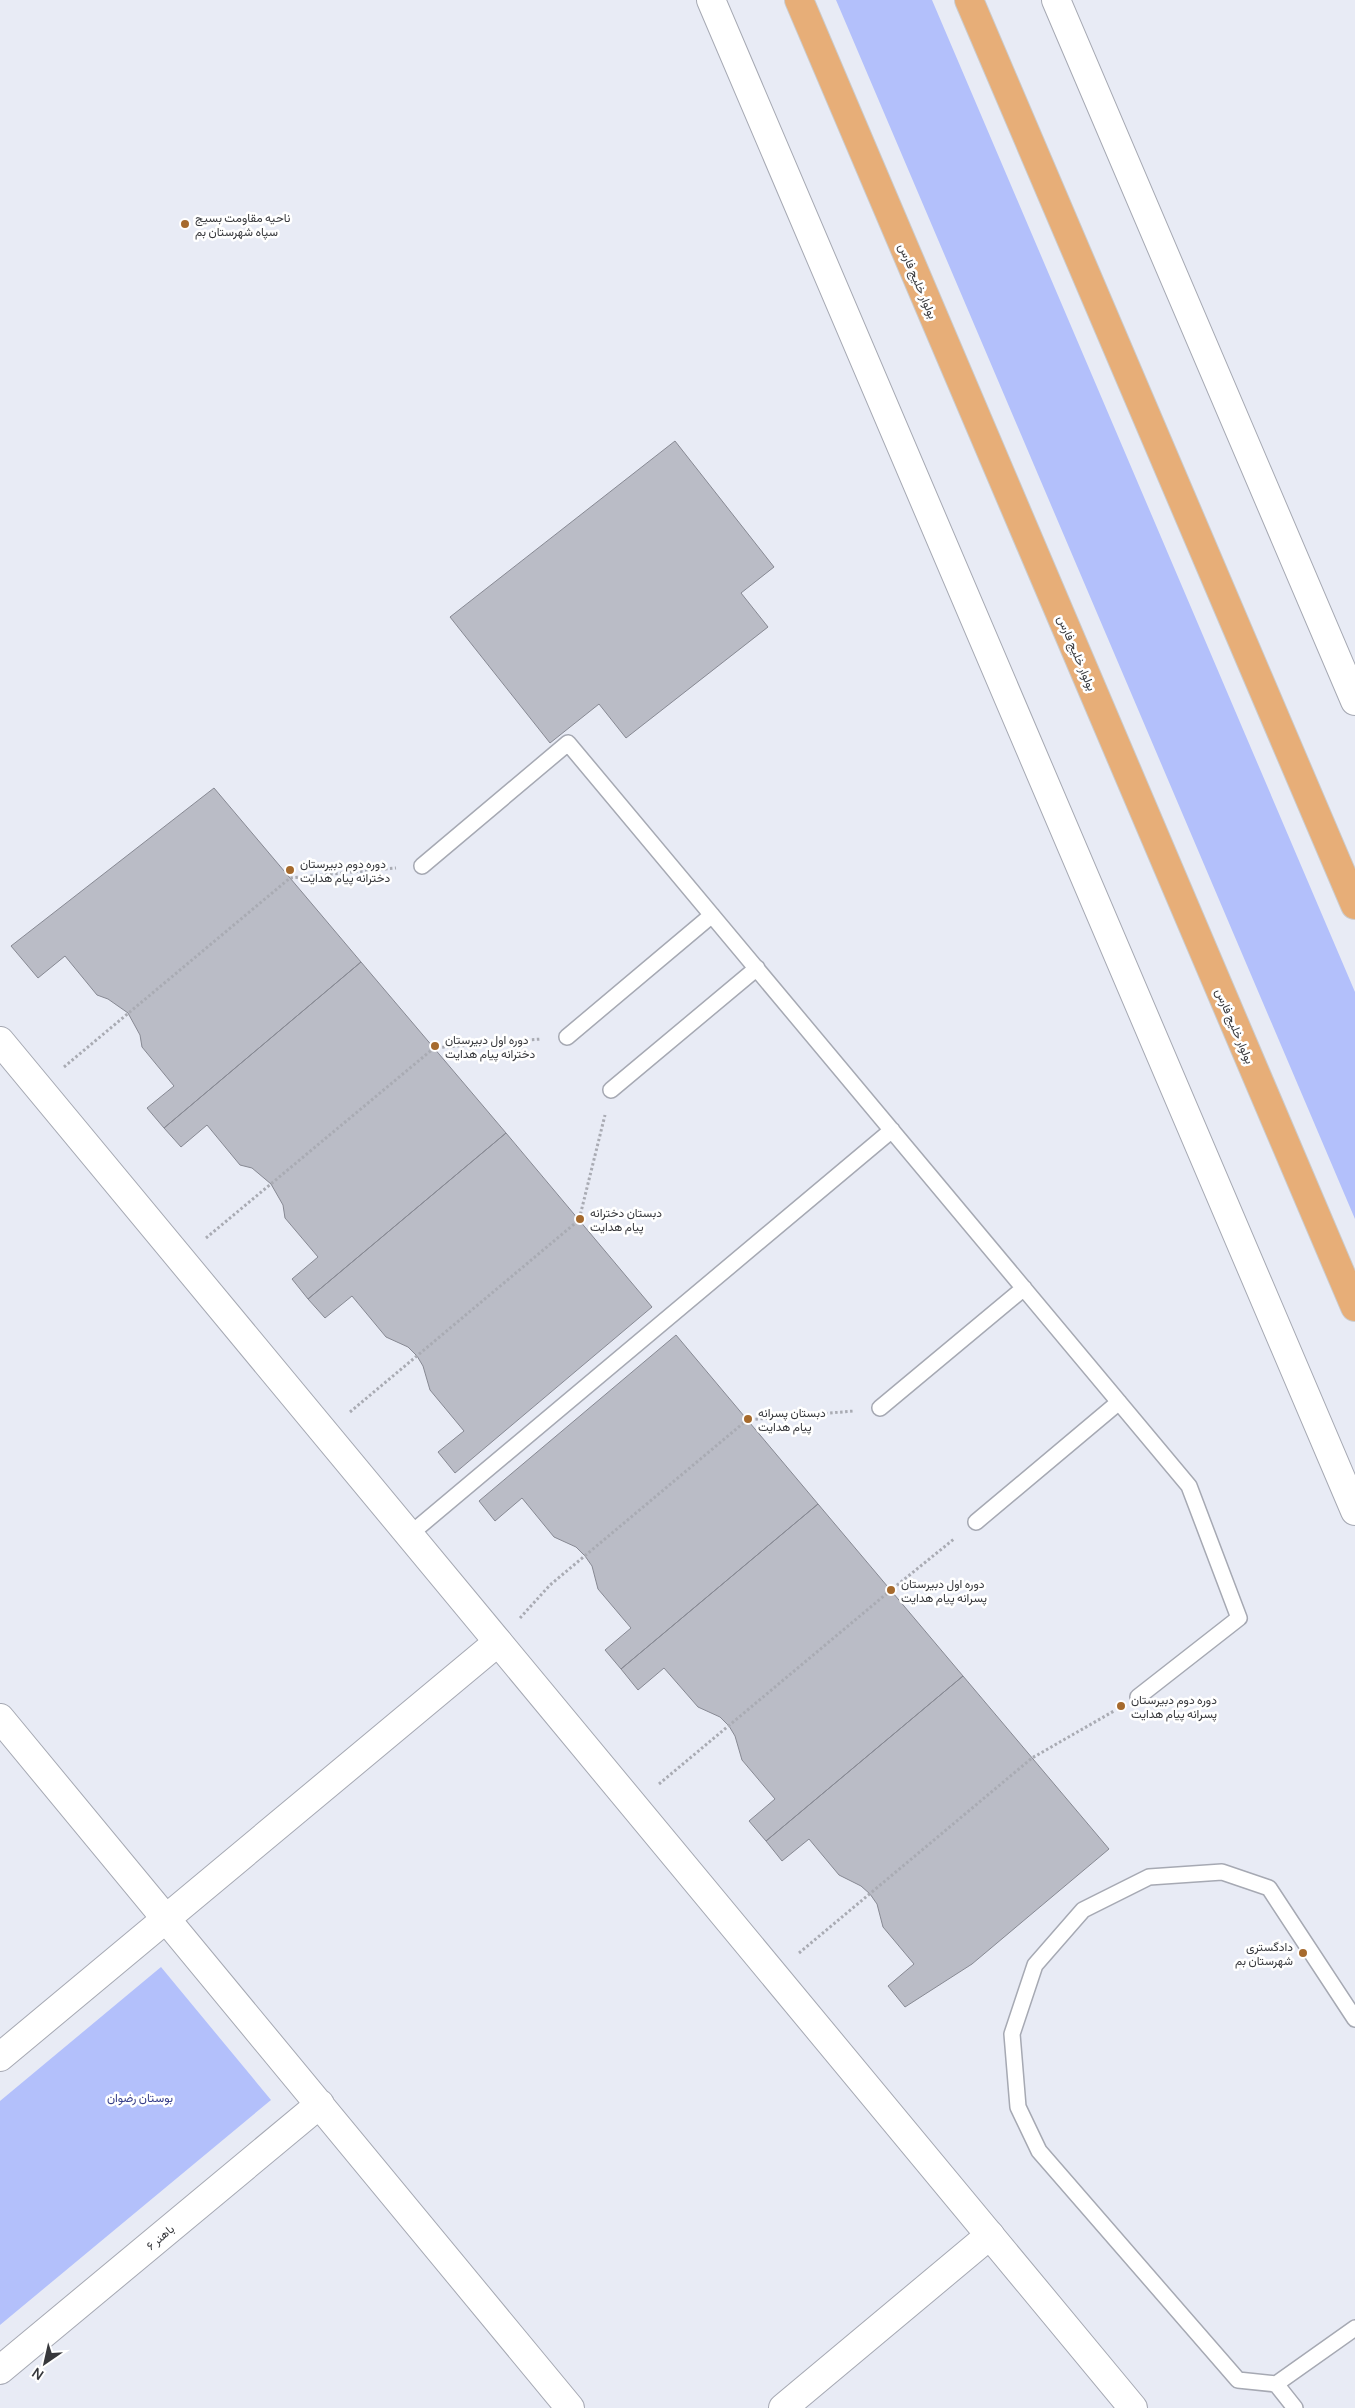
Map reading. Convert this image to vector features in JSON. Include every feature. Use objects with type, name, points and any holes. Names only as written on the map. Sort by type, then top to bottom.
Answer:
[{"type":"highway","name":"بولوار خلیج فارس","points":[[798,0],[1355,1306]]},
{"type":"highway","points":[[970,0],[1355,906]]},
{"type":"street","points":[[711,0],[1355,1511]]},
{"type":"street","points":[[1056,0],[1355,700]]},
{"type":"street","points":[[0,1041],[1133,2408]]},
{"type":"street","points":[[0,2056],[498,1642]]},
{"type":"street","points":[[0,1718],[570,2408]]},
{"type":"street","name":"باهنر ۶","points":[[0,2370],[320,2104]]},
{"type":"street","points":[[783,2408],[990,2235]]},
{"type":"lane","points":[[422,866],[568,743],[1189,1486],[1239,1618],[1138,1697]]},
{"type":"lane","points":[[567,1037],[712,915]]},
{"type":"lane","points":[[611,1090],[757,968]]},
{"type":"lane","points":[[409,1535],[892,1130]]},
{"type":"lane","points":[[880,1408],[1024,1288]]},
{"type":"lane","points":[[976,1522],[1119,1402]]},
{"type":"lane","points":[[1353,2334],[1276,2384],[1238,2380],[1039,2151],[1018,2107],[1012,2034],[1036,1965],[1084,1910],[1149,1877],[1222,1872],[1270,1888],[1355,2019]]},
{"type":"lane","points":[[1276,2384],[1295,2408]]},
{"type":"path","points":[[39,1088],[290,878],[422,866]]},
{"type":"path","points":[[181,1260],[434,1048],[567,1037]]},
{"type":"path","points":[[325,1433],[579,1220],[611,1090]]},
{"type":"path","points":[[498,1642],[550,1585],[747,1420],[880,1408]]},
{"type":"path","points":[[634,1806],[891,1590],[976,1522]]},
{"type":"path","points":[[774,1975],[1032,1758],[1138,1697]]},
{"type":"green space","points":[[836,0],[932,0],[1355,992],[1355,1219]]},
{"type":"green space","name":"بوستان رضوان","points":[[161,1967],[271,2100],[0,2325],[0,2101]]},
{"type":"building","points":[[675,441],[774,567],[741,593],[768,627],[626,738],[599,704],[550,743],[450,617]]},
{"type":"building","points":[[214,788],[361,962],[164,1128],[147,1108],[174,1086],[142,1047],[140,1035],[128,1013],[108,999],[97,995],[65,956],[38,978],[11,946]]},
{"type":"building","points":[[361,962],[506,1133],[308,1299],[292,1279],[318,1257],[285,1218],[283,1205],[271,1184],[252,1168],[240,1165],[207,1125],[181,1147],[164,1128]]},
{"type":"building","points":[[506,1133],[652,1307],[455,1473],[438,1452],[464,1431],[430,1390],[423,1366],[417,1356],[408,1347],[386,1337],[352,1296],[325,1318],[308,1299]]},
{"type":"building","points":[[676,1335],[818,1504],[621,1669],[605,1650],[631,1628],[598,1589],[592,1566],[585,1556],[576,1547],[554,1537],[522,1498],[495,1521],[479,1501]]},
{"type":"building","points":[[818,1504],[963,1676],[766,1841],[749,1821],[775,1799],[742,1760],[735,1736],[729,1726],[720,1717],[698,1707],[664,1668],[638,1690],[621,1669]]},
{"type":"building","points":[[963,1676],[1109,1849],[972,1964],[905,2007],[888,1986],[914,1964],[883,1927],[877,1904],[870,1894],[861,1886],[839,1875],[809,1839],[782,1861],[766,1841]]},
{"type":"place","name":"ناحیه مقاومت بسیج سپاه شهرستان بم","points":[[185,224]]},
{"type":"place","name":"دوره دوم دبیرستان دخترانه پیام هدایت","points":[[290,870]]},
{"type":"place","name":"دوره اول دبیرستان دخترانه پیام هدایت","points":[[435,1046]]},
{"type":"place","name":"دبستان دخترانه پیام هدایت","points":[[580,1219]]},
{"type":"place","name":"دبستان پسرانه پیام هدایت","points":[[748,1419]]},
{"type":"place","name":"دوره اول دبیرستان پسرانه پیام هدایت","points":[[891,1590]]},
{"type":"place","name":"دوره دوم دبیرستان پسرانه پیام هدایت","points":[[1121,1706]]},
{"type":"place","name":"دادگستری شهرستان بم","points":[[1303,1953]]}]
